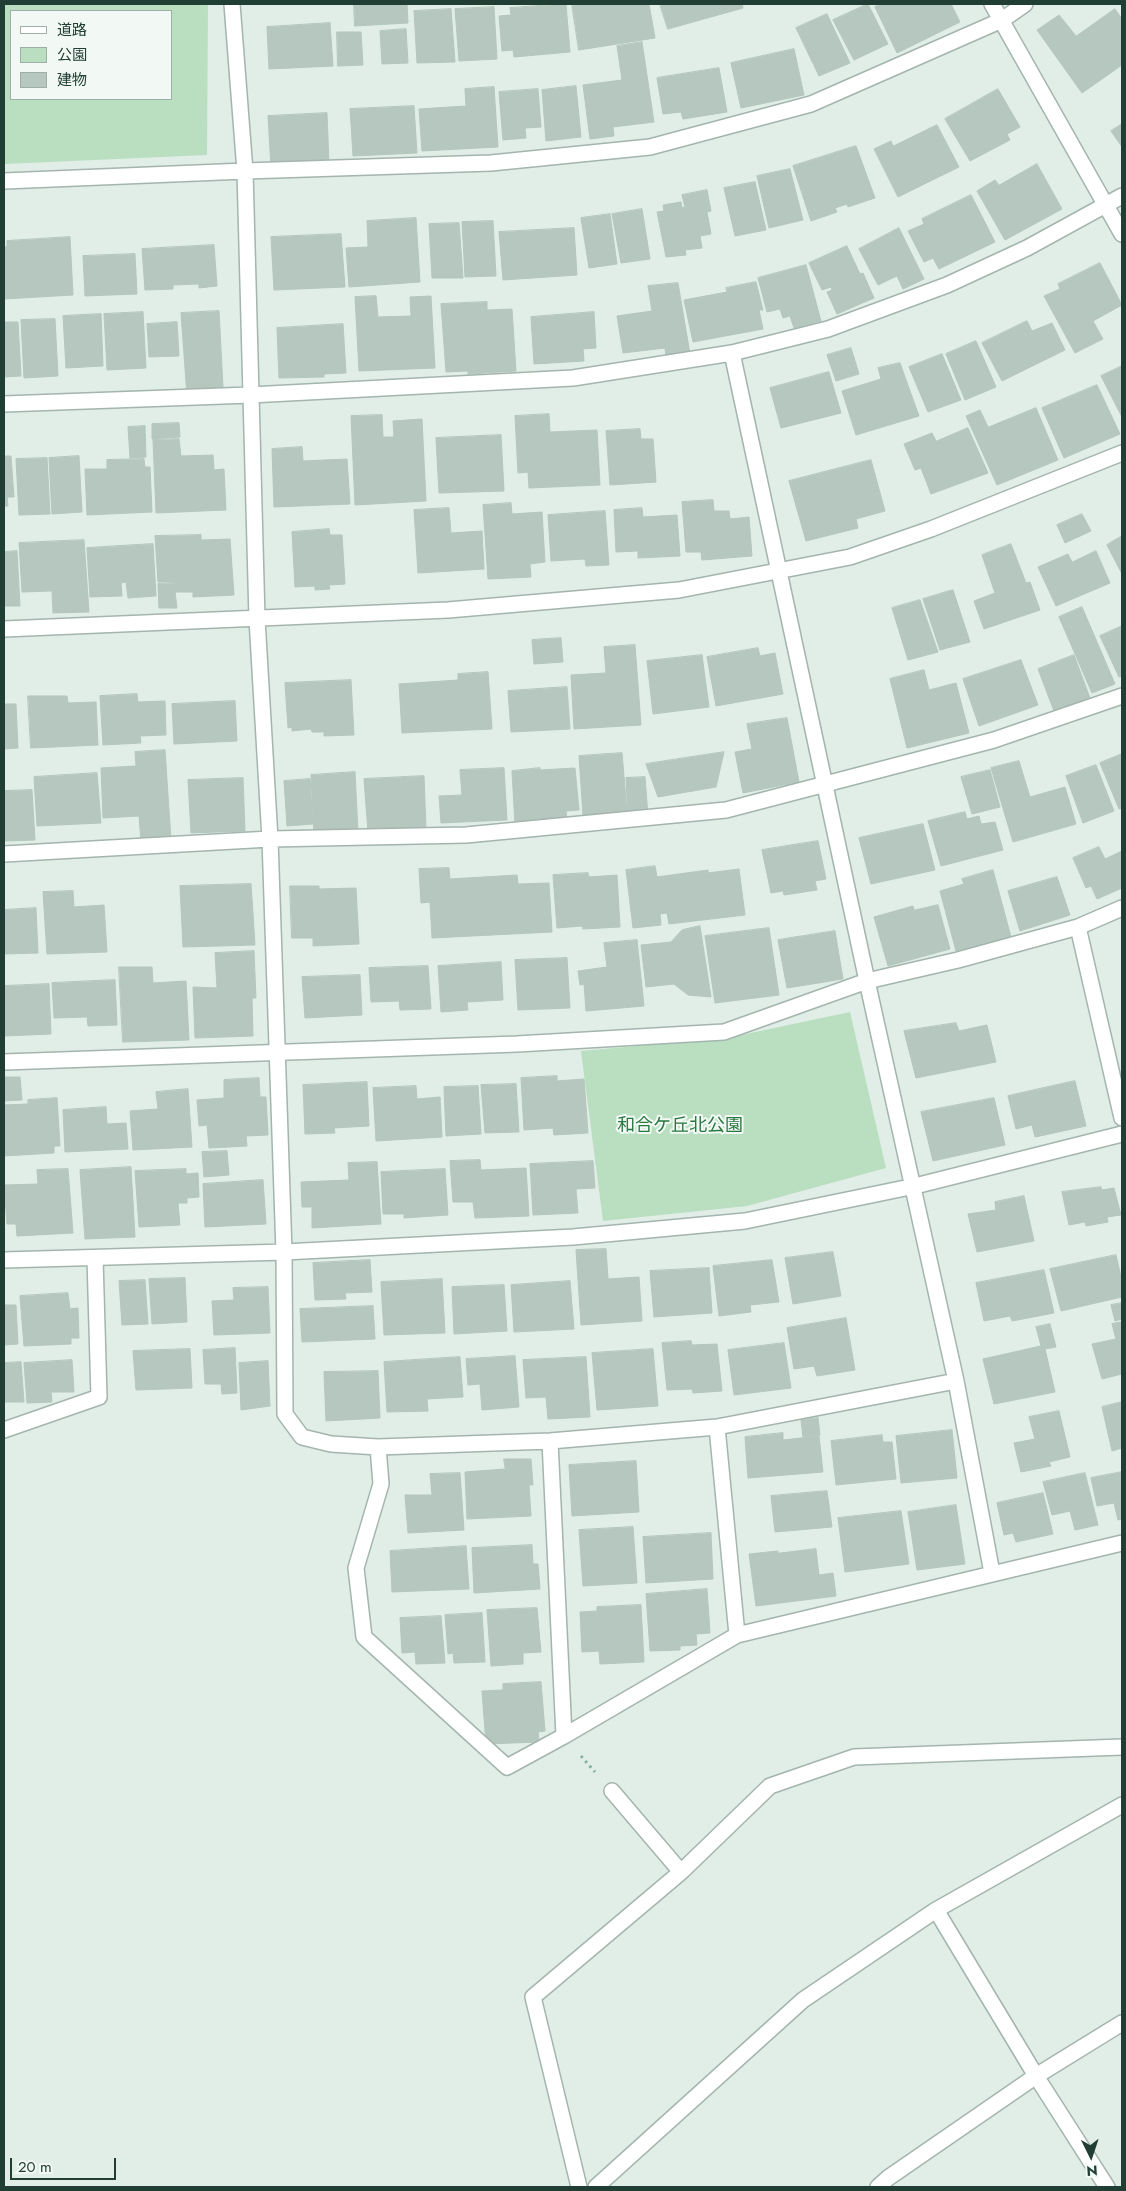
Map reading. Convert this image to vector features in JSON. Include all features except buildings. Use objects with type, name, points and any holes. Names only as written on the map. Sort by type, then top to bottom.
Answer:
[{"type":"street","points":[[232,4],[245,170],[257,619],[270,839],[284,1252],[285,1414],[302,1437],[331,1444],[378,1447],[550,1441],[717,1427],[956,1381]]},
{"type":"street","points":[[992,4],[1122,234]]},
{"type":"street","points":[[4,181],[245,170],[491,163],[650,147],[811,104],[1002,20],[1025,4]]},
{"type":"street","points":[[4,404],[250,395],[573,378],[732,353],[828,329],[947,285],[1027,248],[1122,196]]},
{"type":"street","points":[[732,353],[867,981],[956,1381],[992,1573]]},
{"type":"street","points":[[4,629],[448,610],[679,590],[850,557],[932,530],[1122,453]]},
{"type":"street","points":[[4,854],[270,839],[466,835],[726,810],[994,740],[1122,696]]},
{"type":"street","points":[[4,1062],[518,1044],[724,1032],[867,981],[958,960],[1078,927],[1122,908]]},
{"type":"street","points":[[1078,927],[1122,1118]]},
{"type":"street","points":[[4,1260],[284,1252],[573,1237],[745,1221],[914,1186],[1122,1134]]},
{"type":"street","points":[[4,1430],[99,1398],[95,1258]]},
{"type":"street","points":[[717,1427],[737,1635]]},
{"type":"street","points":[[550,1441],[564,1736]]},
{"type":"street","points":[[378,1447],[381,1484],[356,1568],[364,1637],[507,1767],[737,1635],[1122,1543]]},
{"type":"street","points":[[579,2187],[533,1996],[681,1872],[770,1786],[854,1757],[1122,1747]]},
{"type":"street","points":[[612,1791],[681,1872]]},
{"type":"street","points":[[596,2187],[803,2000],[936,1910],[1122,1806]]},
{"type":"street","points":[[936,1910],[1036,2076],[1107,2187]]},
{"type":"street","points":[[878,2187],[888,2178],[1036,2076],[1122,2023]]},
{"type":"path","points":[[564,1736],[612,1791]]},
{"type":"green space","points":[[4,4],[208,4],[207,155],[4,164]]},
{"type":"green space","name":"和合ケ丘北公園","points":[[850,1012],[886,1168],[747,1206],[603,1221],[581,1051],[727,1038]]}]
